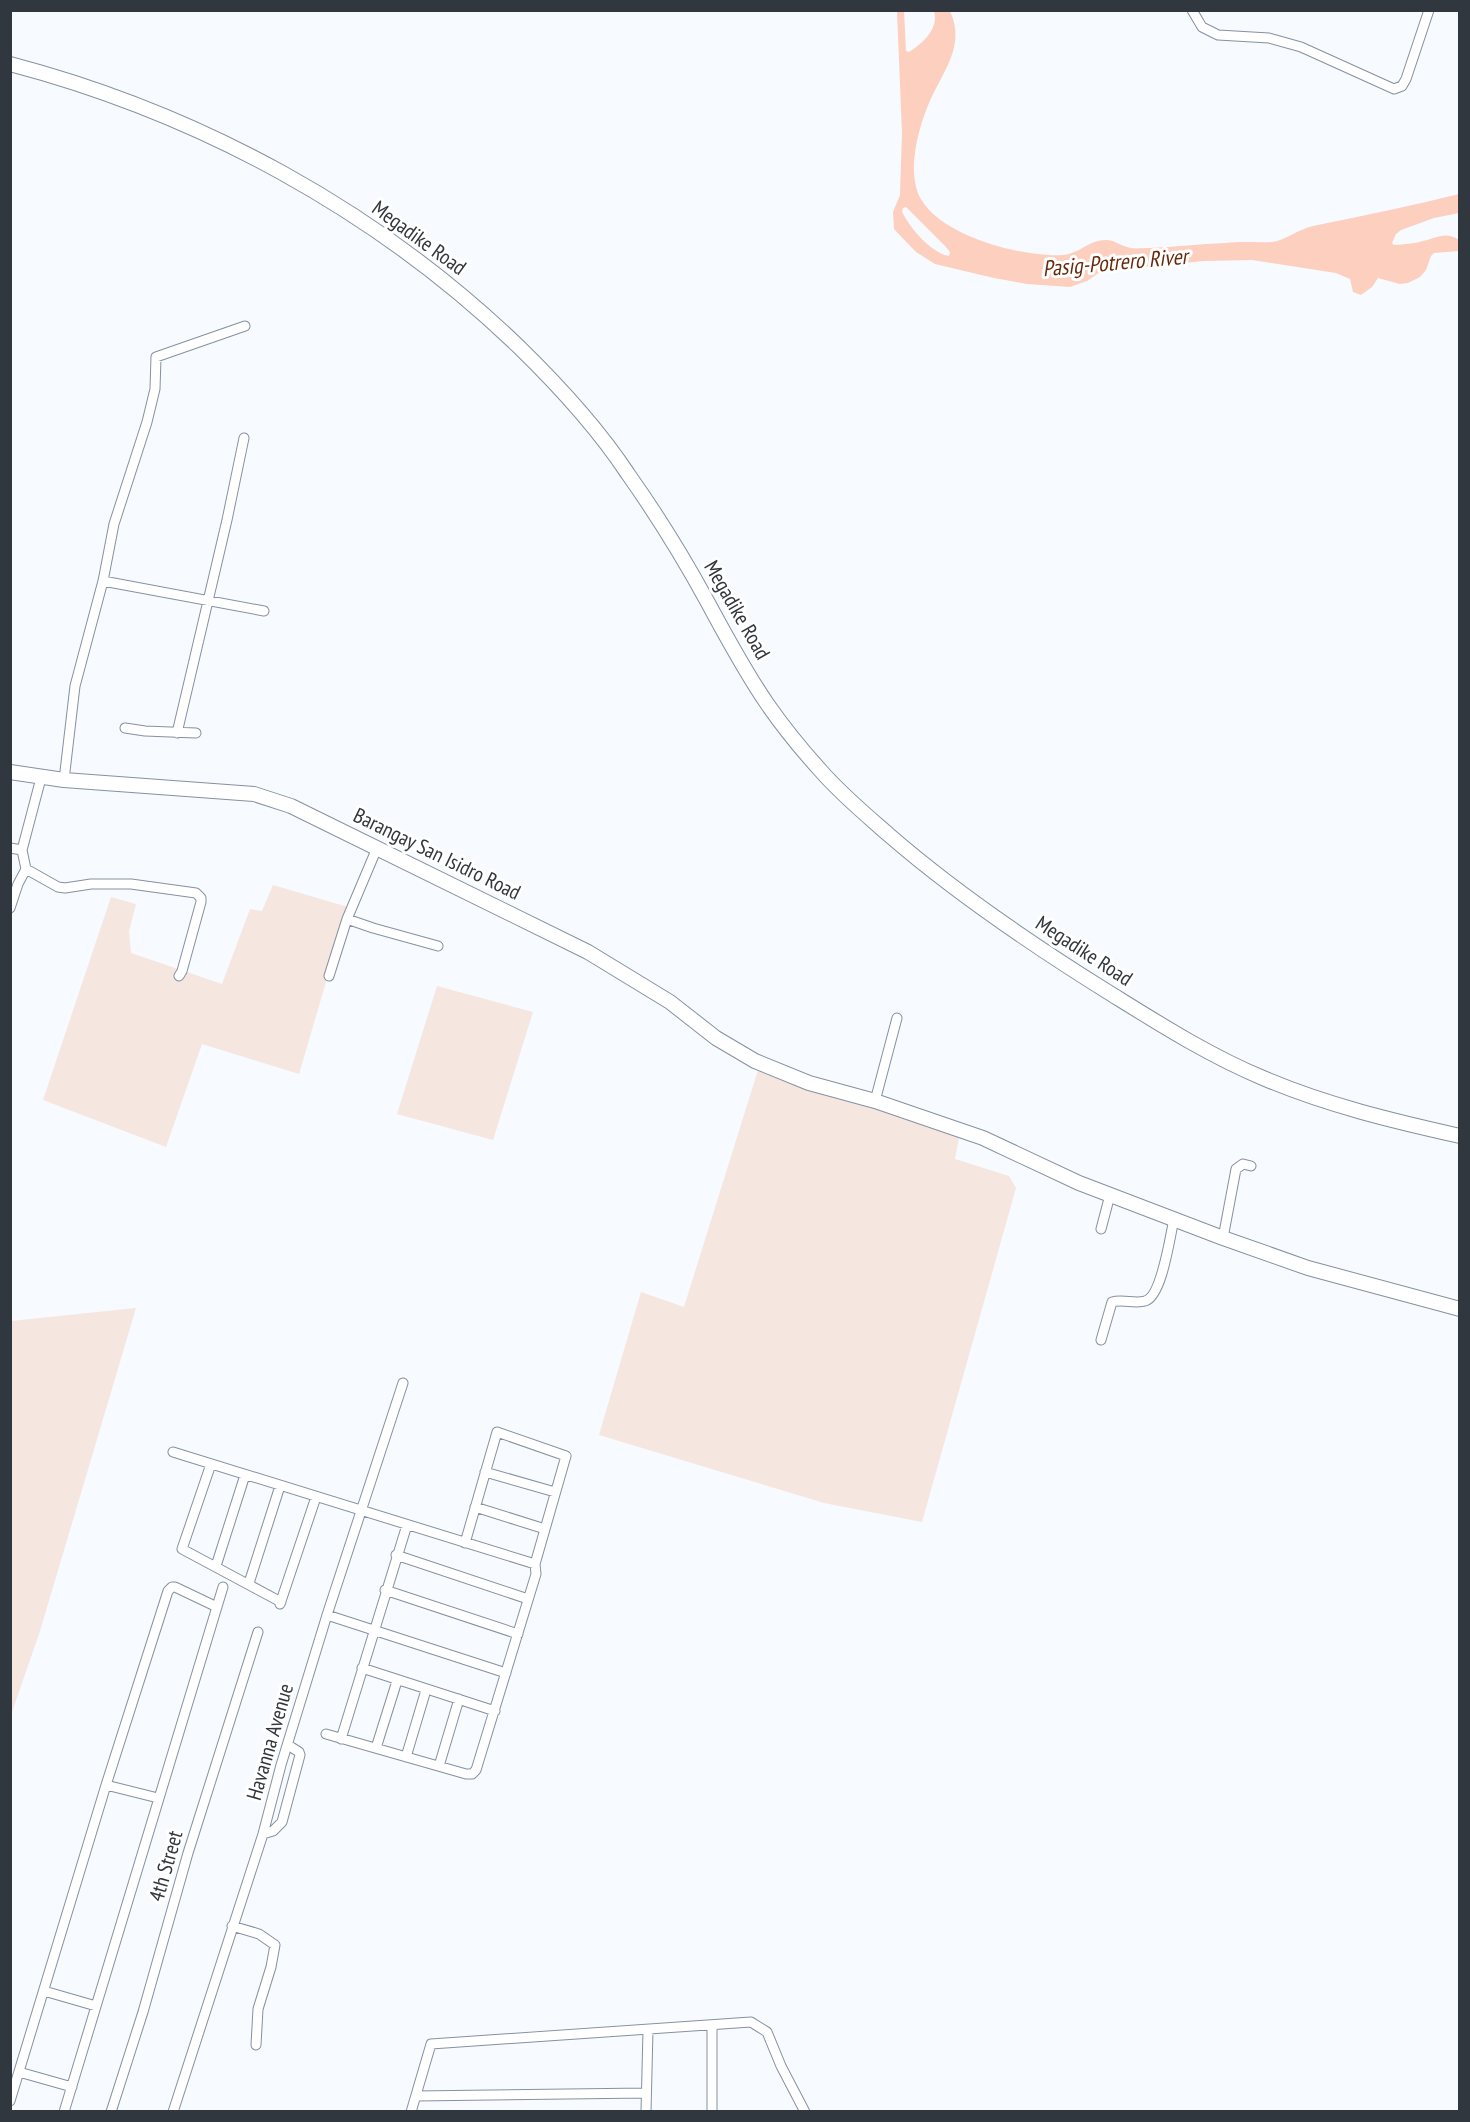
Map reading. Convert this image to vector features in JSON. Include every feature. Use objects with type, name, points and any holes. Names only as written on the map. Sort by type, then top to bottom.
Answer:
[{"type":"main road","name":"Megadike Road","points":[[10,64],[142,107],[255,158],[373,228],[414,257],[478,309],[562,391],[589,421],[625,468],[660,520],[767,704],[806,753],[858,808],[926,867],[980,908],[1074,971],[1219,1058],[1265,1079],[1350,1109],[1460,1136]]},
{"type":"main road","name":"Barangay San Isidro Road","points":[[10,772],[41,778],[254,794],[291,806],[588,952],[670,1002],[737,1052],[809,1083],[875,1101],[983,1138],[1079,1183],[1308,1268],[1408,1297],[1460,1309]]},
{"type":"street","points":[[1192,10],[1202,27],[1218,35],[1269,38],[1301,47],[1394,89],[1402,86],[1406,79],[1429,10]]},
{"type":"street","points":[[64,780],[75,686],[103,581],[114,524],[153,400],[156,357],[245,326]]},
{"type":"street","points":[[177,733],[244,438]]},
{"type":"street","points":[[103,581],[264,611]]},
{"type":"street","points":[[125,728],[196,734]]},
{"type":"street","points":[[10,908],[26,869],[22,850],[41,778]]},
{"type":"street","points":[[10,848],[22,850]]},
{"type":"street","points":[[329,976],[347,918],[377,848]]},
{"type":"street","points":[[26,869],[58,887],[131,884],[196,893],[201,898],[201,902],[179,976]]},
{"type":"street","points":[[347,918],[373,928],[438,946]]},
{"type":"street","points":[[875,1101],[897,1018]]},
{"type":"street","points":[[1223,1238],[1236,1169],[1243,1164],[1251,1166]]},
{"type":"street","points":[[1101,1229],[1110,1195]]},
{"type":"street","points":[[1101,1340],[1112,1302],[1142,1302],[1153,1297],[1160,1282],[1174,1219]]},
{"type":"street","name":"Havanna Avenue","points":[[173,2112],[263,1834],[327,1615],[403,1383]]},
{"type":"street","points":[[326,1734],[466,1774],[472,1774],[476,1770],[536,1575],[535,1564],[566,1456],[496,1432],[465,1543]]},
{"type":"street","points":[[173,1452],[535,1564]]},
{"type":"street","points":[[211,1464],[182,1550],[216,1566],[281,1603],[316,1497]]},
{"type":"street","points":[[485,1472],[555,1492]]},
{"type":"street","points":[[216,1566],[245,1475]]},
{"type":"street","points":[[249,1584],[280,1486]]},
{"type":"street","points":[[475,1507],[545,1528]]},
{"type":"street","points":[[341,1739],[385,1590],[407,1525]]},
{"type":"street","points":[[396,1555],[528,1599]]},
{"type":"street","points":[[10,2101],[106,1785],[168,1591],[175,1587],[217,1607]]},
{"type":"street","points":[[64,2112],[223,1587]]},
{"type":"street","points":[[385,1590],[518,1634]]},
{"type":"street","points":[[327,1615],[506,1673]]},
{"type":"street","name":"4th Street","points":[[111,2112],[143,2012],[188,1852],[258,1632]]},
{"type":"street","points":[[362,1668],[495,1711]]},
{"type":"street","points":[[376,1748],[397,1681]]},
{"type":"street","points":[[406,1757],[426,1690]]},
{"type":"street","points":[[439,1766],[459,1699]]},
{"type":"street","points":[[263,1834],[273,1831],[284,1817],[300,1755],[288,1745]]},
{"type":"street","points":[[106,1785],[158,1798]]},
{"type":"street","points":[[232,1926],[259,1934],[275,1946],[258,2009],[256,2045]]},
{"type":"street","points":[[44,1991],[96,2006]]},
{"type":"street","points":[[411,2112],[431,2044],[751,2022],[767,2032],[801,2110]]},
{"type":"street","points":[[711,2026],[712,2112]]},
{"type":"street","points":[[646,2112],[648,2030]]},
{"type":"street","points":[[19,2072],[72,2087]]},
{"type":"street","points":[[416,2096],[646,2093]]},
{"type":"shaded area","points":[[273,885],[348,907],[299,1074],[202,1044],[166,1147],[43,1100],[111,897],[136,904],[129,931],[131,953],[222,984],[250,909],[262,911]]},
{"type":"shaded area","points":[[437,986],[533,1012],[493,1140],[397,1114]]},
{"type":"shaded area","points":[[758,1070],[960,1133],[955,1159],[1009,1176],[1016,1188],[922,1522],[824,1503],[599,1435],[641,1292],[684,1307]]},
{"type":"shaded area","points":[[136,1308],[40,1631],[11,1715],[11,1321]]},
{"type":"water","name":"Pasig-Potrero River","points":[[897,11],[904,11],[906,51],[909,52],[929,35],[934,24],[934,11],[950,11],[954,24],[954,49],[924,117],[916,147],[914,177],[924,204],[938,218],[978,240],[1046,255],[1070,254],[1095,242],[1106,240],[1136,248],[1272,242],[1313,226],[1459,194],[1459,213],[1434,218],[1401,230],[1396,234],[1392,243],[1394,245],[1413,243],[1450,236],[1459,240],[1459,251],[1434,253],[1420,277],[1408,283],[1400,284],[1378,278],[1372,287],[1361,295],[1353,292],[1350,279],[1336,273],[1252,260],[1203,261],[1100,272],[1087,281],[1070,287],[1027,284],[994,278],[935,264],[916,252],[894,229],[893,212],[900,195],[902,133]],"holes":[[[906,207],[950,252],[949,256],[935,250],[922,239],[902,212],[903,208]]]}]
